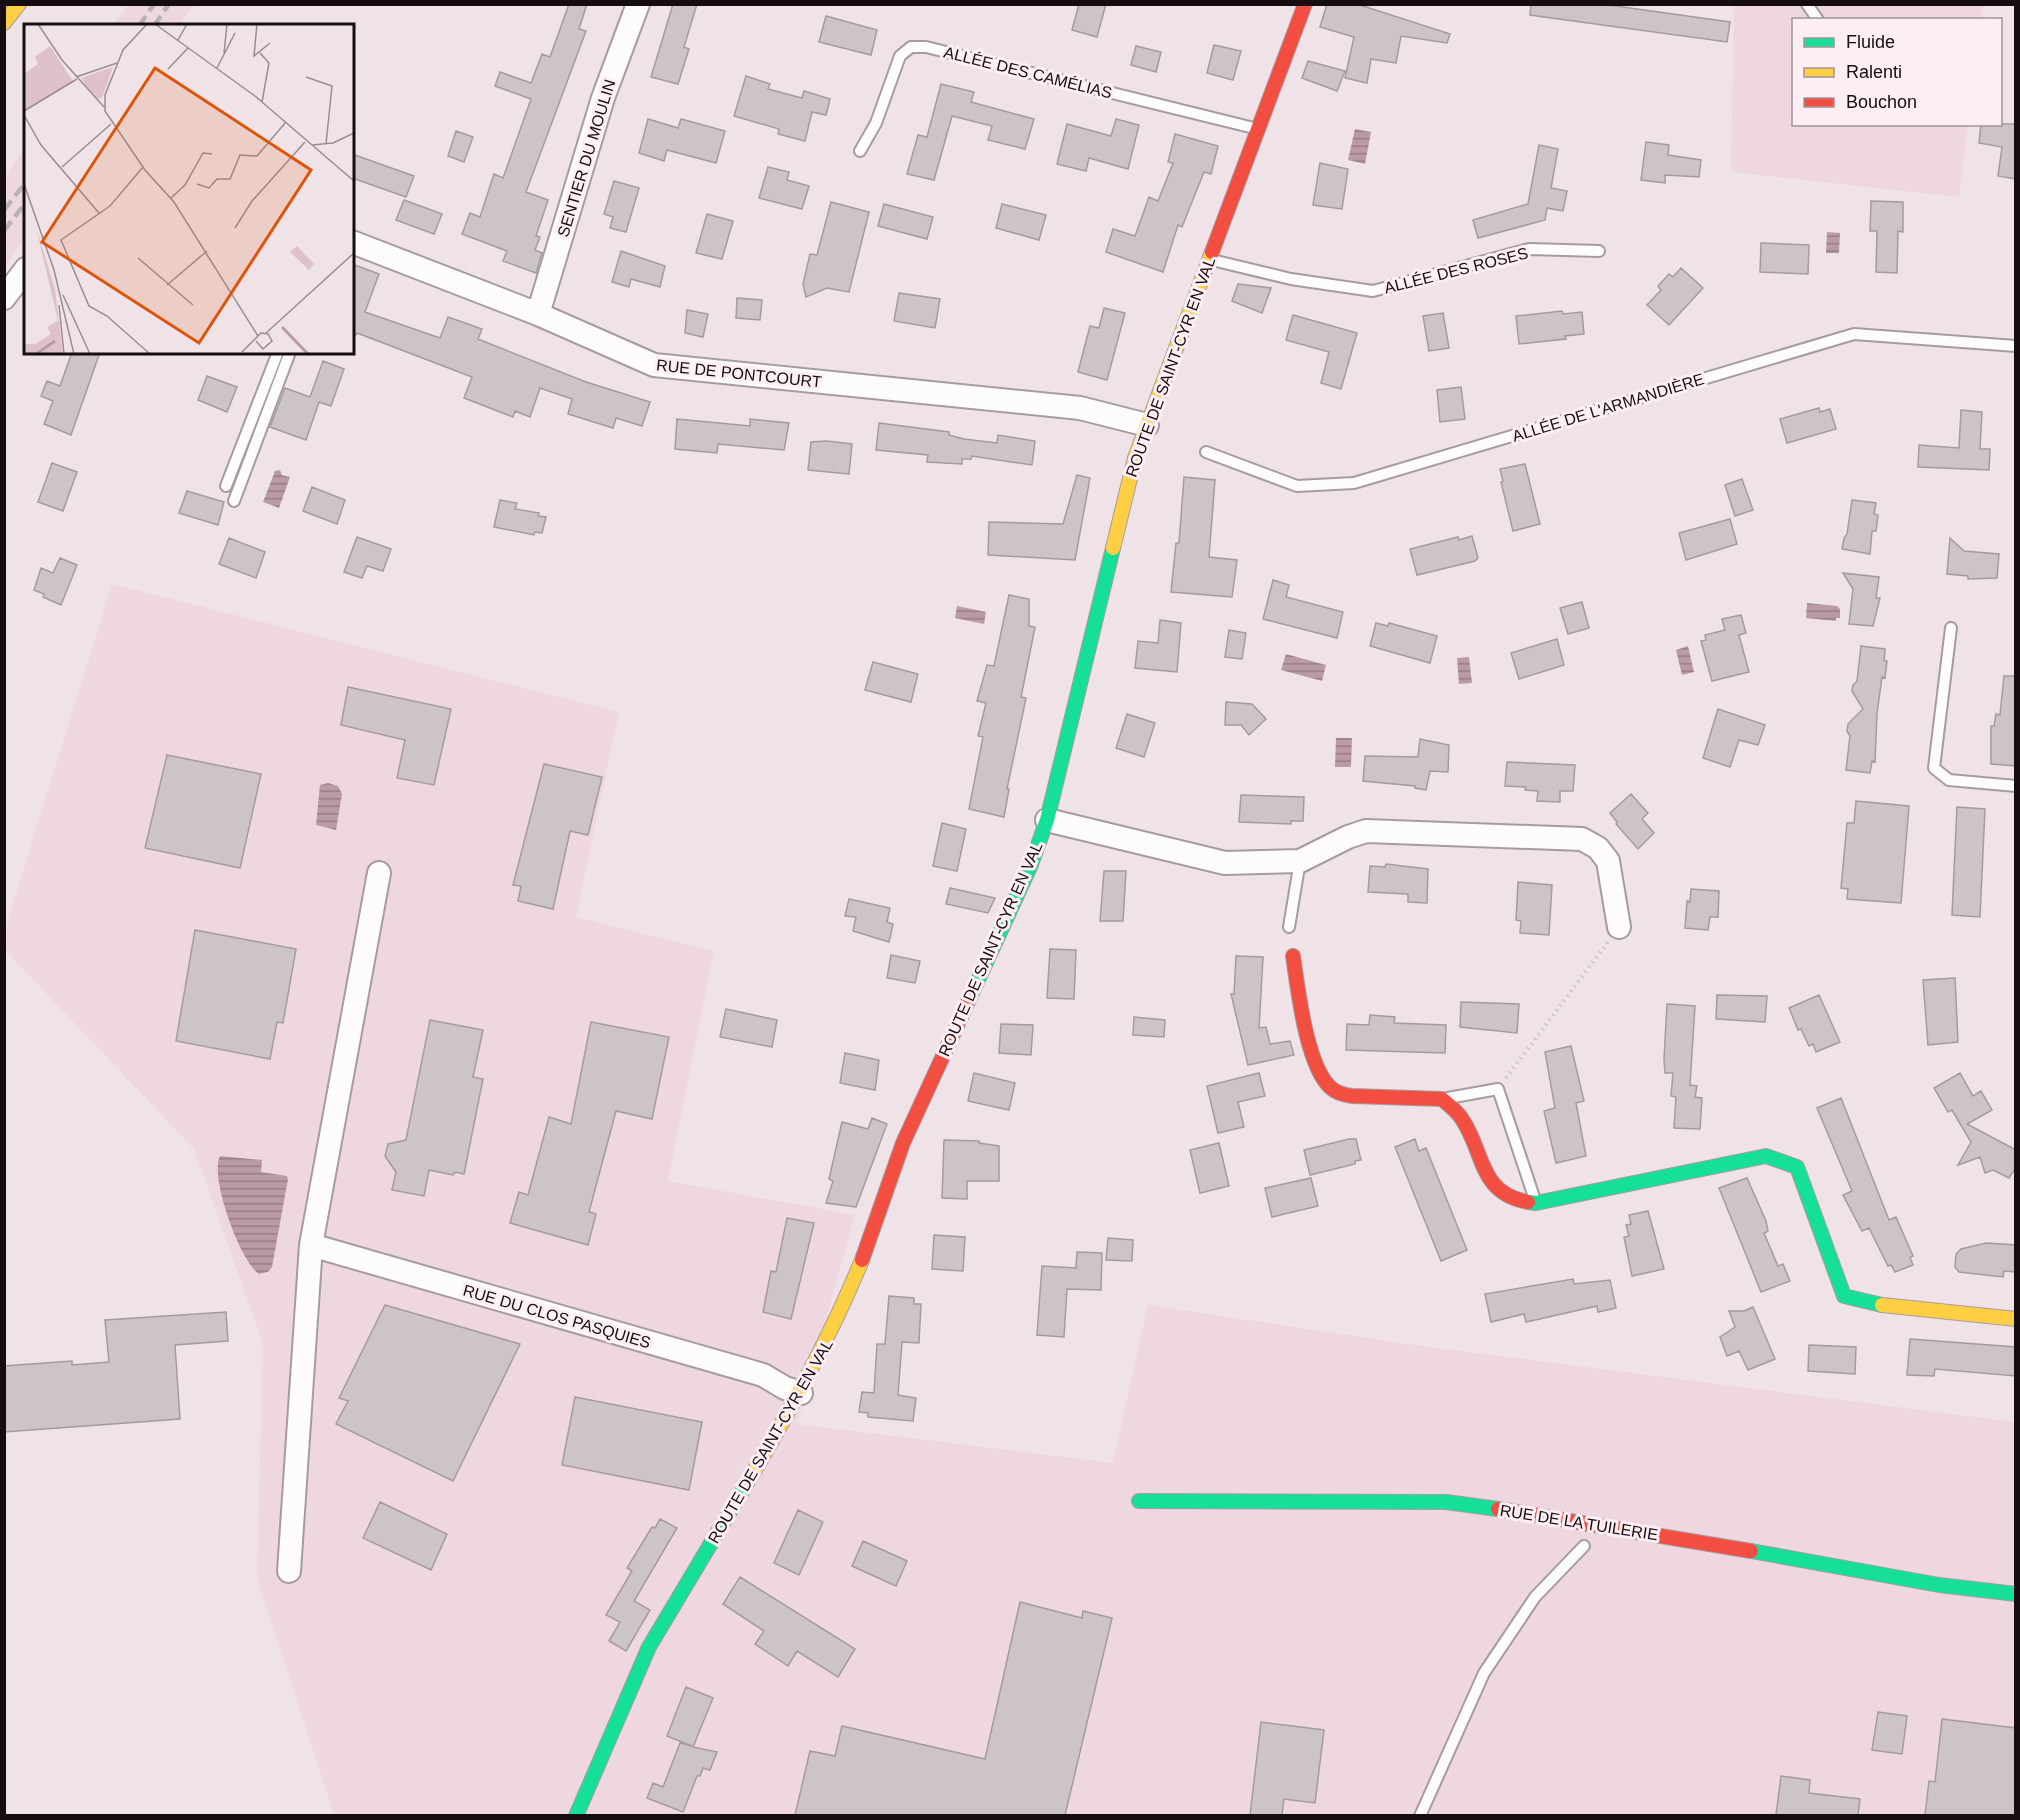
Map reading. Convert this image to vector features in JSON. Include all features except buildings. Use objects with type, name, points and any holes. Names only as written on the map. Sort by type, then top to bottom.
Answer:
[{"type":"street","points":[[4,23],[19,4]]},
{"type":"street","name":"SENTIER DU MOULIN","points":[[538,314],[603,98],[638,4]]},
{"type":"street","name":"ROUTE DE SAINT-CYR EN VAL","points":[[576,1815],[649,1647],[801,1393],[837,1321],[862,1261],[903,1143],[1030,867],[1047,820],[1111,548],[1135,458],[1305,4]]},
{"type":"street","name":"RUE DE PONTCOURT","points":[[354,243],[538,314],[654,365],[1080,408],[1147,425]]},
{"type":"street","points":[[4,298],[24,272]]},
{"type":"street","points":[[1047,820],[1225,863],[1300,861],[1348,837],[1366,831],[1582,839],[1598,848],[1608,861],[1619,927]]},
{"type":"street","points":[[289,1571],[310,1245],[379,873]]},
{"type":"street","points":[[1293,956],[1315,1064],[1325,1083],[1339,1094],[1442,1099],[1461,1118],[1486,1175],[1498,1191],[1514,1201],[1536,1203],[1766,1156],[1797,1167],[1844,1296],[1890,1307],[2016,1319]]},
{"type":"street","name":"RUE DU CLOS PASQUIES","points":[[310,1245],[763,1376],[785,1388],[801,1393]]},
{"type":"street","name":"RUE DE LA TUILERIE","points":[[1139,1501],[1446,1502],[1559,1517],[1939,1585],[2016,1594]]},
{"type":"lane","points":[[1807,4],[1817,18]]},
{"type":"lane","name":"ALLÉE DES CAMÉLIAS","points":[[860,151],[876,123],[900,56],[911,47],[926,46],[1258,129]]},
{"type":"lane","name":"ALLÉE DES ROSES","points":[[1209,259],[1291,279],[1373,291],[1529,249],[1599,251]]},
{"type":"lane","name":"ALLÉE DE L'ARMANDIÈRE","points":[[1206,452],[1297,486],[1354,483],[1854,334],[2016,346]]},
{"type":"lane","points":[[226,486],[277,354]]},
{"type":"lane","points":[[234,501],[289,354]]},
{"type":"lane","points":[[1951,628],[1934,768],[1949,780],[2016,786]]},
{"type":"lane","points":[[1289,927],[1300,861]]},
{"type":"lane","points":[[1442,1099],[1498,1089],[1536,1203]]},
{"type":"lane","points":[[1420,1815],[1484,1673],[1535,1597],[1584,1546]]},
{"type":"path","points":[[1498,1089],[1619,927]]},
{"type":"shaded area","points":[[128,4],[194,5],[180,24],[114,24]]},
{"type":"shaded area","points":[[1734,5],[1983,5],[1981,18],[1792,18],[1792,126],[1968,126],[1959,197],[1731,172]]},
{"type":"shaded area","points":[[1355,129],[1371,132],[1365,164],[1348,160]]},
{"type":"shaded area","points":[[24,148],[24,239],[5,267],[5,177]]},
{"type":"shaded area","points":[[1827,232],[1840,233],[1839,253],[1826,253]]},
{"type":"shaded area","points":[[280,470],[282,475],[290,477],[279,508],[263,502],[275,471]]},
{"type":"shaded area","points":[[112,584],[619,712],[576,917],[714,951],[668,1181],[855,1215],[797,1424],[1113,1463],[1148,1305],[1422,1346],[2015,1422],[2015,1815],[334,1815],[257,1577],[263,1344],[194,1149],[5,950],[5,929]]},
{"type":"shaded area","points":[[1807,603],[1837,606],[1840,609],[1840,618],[1836,618],[1836,621],[1806,618]]},
{"type":"shaded area","points":[[957,606],[986,612],[984,624],[955,618]]},
{"type":"shaded area","points":[[1688,646],[1694,672],[1682,675],[1676,650]]},
{"type":"shaded area","points":[[1286,654],[1326,665],[1322,681],[1281,670]]},
{"type":"shaded area","points":[[1469,657],[1472,683],[1459,684],[1457,658]]},
{"type":"shaded area","points":[[1336,738],[1352,738],[1351,767],[1335,767]]},
{"type":"shaded area","points":[[328,783],[338,786],[342,794],[336,830],[316,825],[320,785]]},
{"type":"shaded area","points":[[220,1156],[262,1160],[261,1172],[287,1176],[272,1267],[268,1272],[259,1274],[251,1266],[235,1237],[222,1199],[218,1166]]},
{"type":"railway","points":[[140,24],[154,4]]},
{"type":"railway","points":[[155,24],[169,4]]},
{"type":"railway","points":[[4,210],[24,185]]},
{"type":"railway","points":[[4,231],[24,205]]},
{"type":"traffic: fast","points":[[971,995],[1030,867],[1047,820],[1113,548]]},
{"type":"traffic: fast","points":[[1528,1202],[1536,1203],[1766,1156],[1797,1167],[1844,1296],[1882,1305]]},
{"type":"traffic: fast","points":[[576,1816],[649,1647],[753,1473]]},
{"type":"traffic: fast","points":[[1139,1501],[1446,1502],[1498,1509]]},
{"type":"traffic: fast","points":[[1751,1551],[1939,1585],[2016,1594]]},
{"type":"traffic: slow","points":[[4,23],[19,4]]},
{"type":"traffic: slow","points":[[1113,548],[1135,458],[1212,252]]},
{"type":"traffic: slow","points":[[753,1473],[811,1369],[862,1260]]},
{"type":"traffic: slow","points":[[1882,1305],[2016,1319]]},
{"type":"traffic: jam","points":[[1212,252],[1305,4]]},
{"type":"traffic: jam","points":[[1293,956],[1309,1044],[1322,1076],[1330,1087],[1335,1091],[1352,1096],[1442,1099],[1462,1119],[1491,1181],[1512,1197],[1528,1202]]},
{"type":"traffic: jam","points":[[862,1260],[903,1143],[971,995]]},
{"type":"traffic: jam","points":[[1498,1509],[1751,1551]]}]
